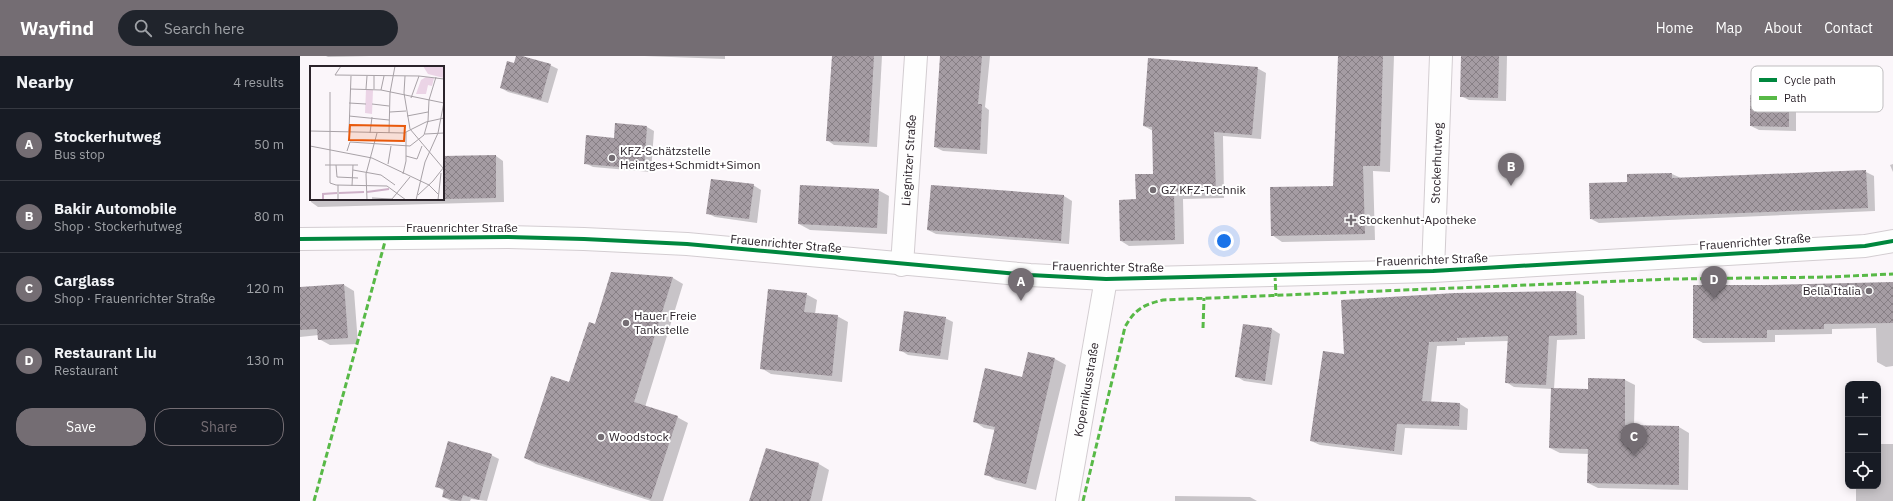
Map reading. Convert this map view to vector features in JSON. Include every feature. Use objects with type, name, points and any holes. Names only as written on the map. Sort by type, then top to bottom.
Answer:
[{"type":"main road","name":"Liegnitzer Straße","points":[[902,264],[916,56]]},
{"type":"main road","name":"Stockerhutweg","points":[[1433,271],[1441,56]]},
{"type":"main road","name":"Frauenrichter Straße","points":[[300,239],[500,237],[687,244],[1030,275],[1106,279],[1433,271],[1866,246],[1893,241]]},
{"type":"main road","name":"Kopernikusstraße","points":[[1067,501],[1106,279]]},
{"type":"building","points":[[516,56],[522,56],[551,64],[541,100],[500,88],[507,61],[514,63]]},
{"type":"building","points":[[832,56],[874,56],[869,143],[826,141]]},
{"type":"building","points":[[940,56],[982,56],[978,104],[982,104],[980,150],[934,147]]},
{"type":"building","points":[[1338,56],[1383,56],[1380,166],[1363,166],[1365,234],[1271,236],[1270,187],[1333,186]]},
{"type":"building","points":[[1461,56],[1499,56],[1498,98],[1460,97]]},
{"type":"building","points":[[1148,58],[1258,67],[1252,135],[1214,132],[1216,193],[1174,194],[1175,240],[1120,241],[1119,200],[1136,199],[1135,174],[1153,174],[1152,127],[1143,126]]},
{"type":"building","points":[[1750,95],[1751,112],[1789,112],[1789,127],[1750,126]]},
{"type":"building","points":[[615,123],[647,126],[644,169],[584,164],[586,135],[614,138]]},
{"type":"building","points":[[496,155],[496,198],[444,199],[444,156]]},
{"type":"building","points":[[1866,170],[1868,208],[1590,219],[1589,183],[1627,182],[1627,174],[1672,173],[1672,178]]},
{"type":"building","points":[[711,179],[754,184],[749,219],[706,214]]},
{"type":"building","points":[[800,185],[879,189],[877,228],[798,224]]},
{"type":"building","points":[[931,185],[1064,195],[1061,241],[927,230]]},
{"type":"building","points":[[611,272],[673,277],[634,402],[678,416],[651,499],[524,458],[551,376],[569,382],[589,322],[595,324]]},
{"type":"building","points":[[1893,282],[1893,323],[1824,324],[1824,329],[1767,330],[1767,338],[1693,338],[1693,285]]},
{"type":"building","points":[[344,284],[348,338],[318,340],[317,329],[300,330],[300,287]]},
{"type":"building","points":[[768,289],[807,293],[804,312],[838,315],[832,376],[760,369]]},
{"type":"building","points":[[1576,291],[1577,335],[1549,336],[1546,385],[1505,383],[1508,336],[1457,338],[1457,341],[1429,342],[1422,401],[1460,403],[1459,426],[1397,424],[1394,451],[1310,441],[1323,351],[1344,354],[1341,300],[1455,293]]},
{"type":"building","points":[[904,311],[946,317],[940,356],[899,351]]},
{"type":"building","points":[[1243,324],[1272,328],[1265,381],[1235,377]]},
{"type":"building","points":[[1028,352],[1055,358],[1026,484],[984,475],[995,427],[973,422],[985,368],[1022,377]]},
{"type":"building","points":[[1588,378],[1625,379],[1625,425],[1679,426],[1679,485],[1587,483],[1588,449],[1549,448],[1551,388],[1588,389]]},
{"type":"building","points":[[448,441],[492,454],[479,500],[463,495],[461,501],[442,497],[444,489],[435,487]]},
{"type":"building","points":[[766,448],[819,463],[810,501],[749,501]]},
{"type":"marked path","points":[[314,501],[386,238]]},
{"type":"marked path","points":[[1083,501],[1125,327],[1132,316],[1140,309],[1163,300],[1673,279],[1829,277],[1893,274]]},
{"type":"marked path","points":[[1275,275],[1276,296]]},
{"type":"marked path","points":[[1203,328],[1204,298]]},
{"type":"cycle path","points":[[300,239],[508,237],[687,244],[1030,275],[1106,279],[1433,271],[1865,246],[1893,241]]},
{"type":"place","name":"KFZ-Schätzstelle Heintges+Schmidt+Simon","points":[[612,158]]},
{"type":"place","name":"Bakir Automobile","points":[[1511,186]]},
{"type":"place","name":"GZ KFZ-Technik","points":[[1153,190]]},
{"type":"place","name":"Stockenhut-Apotheke","points":[[1351,220]]},
{"type":"place","name":"Bella Italia","points":[[1869,291]]},
{"type":"place","name":"Restaurant Liu","points":[[1714,299]]},
{"type":"place","name":"Stockerhutweg","points":[[1021,301]]},
{"type":"place","name":"Hauer Freie Tankstelle","points":[[626,323]]},
{"type":"place","name":"Woodstock","points":[[601,437]]},
{"type":"place","name":"Carglass","points":[[1634,456]]}]
